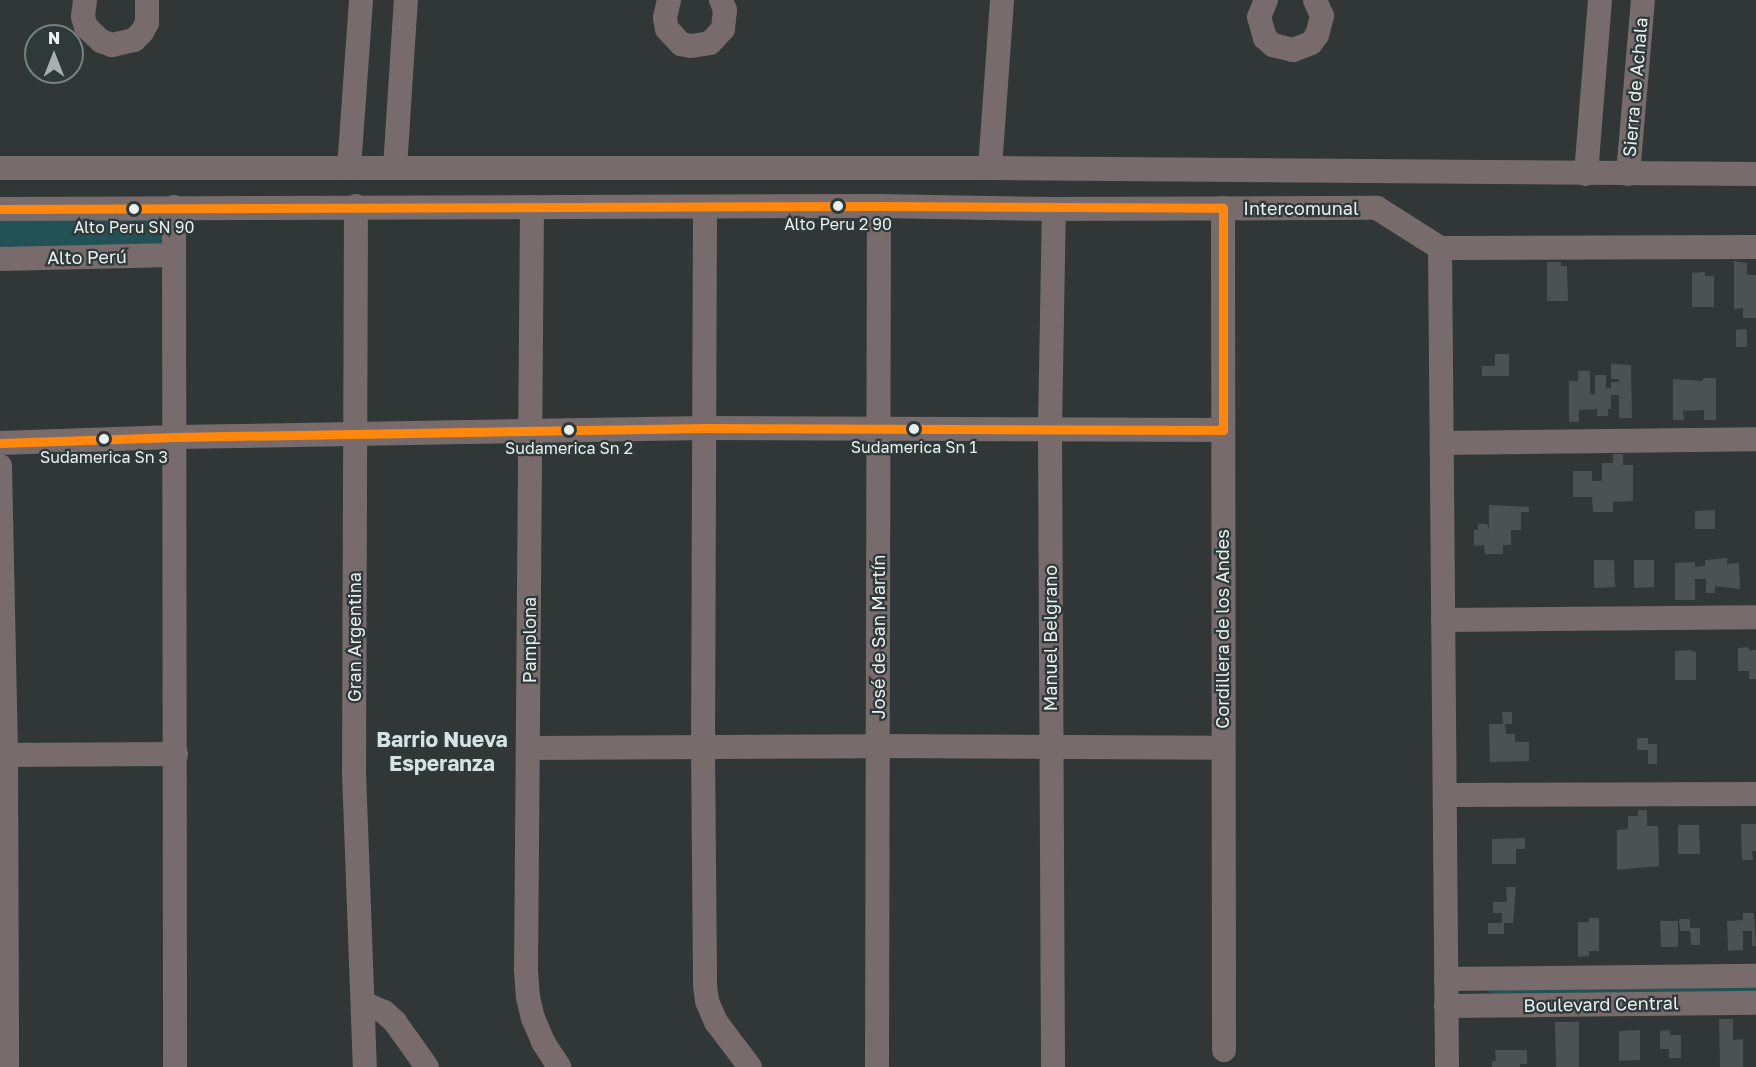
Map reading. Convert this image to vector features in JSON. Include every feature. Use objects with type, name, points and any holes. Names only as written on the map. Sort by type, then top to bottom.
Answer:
[{"type":"street","points":[[85,0],[83,17],[86,27],[101,41],[112,45],[134,40],[142,32],[147,22],[147,0]]},
{"type":"street","points":[[349,168],[361,0]]},
{"type":"street","points":[[394,168],[406,0]]},
{"type":"street","points":[[669,0],[664,18],[667,28],[681,44],[691,46],[710,43],[723,28],[725,10],[721,0]]},
{"type":"street","points":[[990,168],[1002,0]]},
{"type":"street","points":[[1266,0],[1259,17],[1265,38],[1273,45],[1293,50],[1311,43],[1317,35],[1322,16],[1315,0]]},
{"type":"street","points":[[1586,174],[1600,0]]},
{"type":"street","name":"Sierra de Achala","points":[[1628,174],[1642,0]]},
{"type":"street","points":[[0,168],[990,168],[1756,174]]},
{"type":"street","name":"Intercomunal","points":[[0,209],[356,206],[1377,208],[1440,248]]},
{"type":"street","name":"Gran Argentina","points":[[356,206],[354,772],[365,1067]]},
{"type":"street","name":"José de San Martín","points":[[877,1067],[879,206]]},
{"type":"street","points":[[174,207],[175,1067]]},
{"type":"street","name":"Pamplona","points":[[532,207],[528,997],[543,1042],[559,1067]]},
{"type":"street","points":[[705,207],[703,747],[707,1001],[716,1022],[750,1067]]},
{"type":"street","name":"Cordillera de los Andes","points":[[1223,208],[1224,1050]]},
{"type":"street","name":"Manuel Belgrano","points":[[1053,1067],[1050,430],[1054,209]]},
{"type":"street","points":[[1447,1067],[1440,248],[1756,247]]},
{"type":"street","name":"Alto Perú","points":[[0,259],[173,255]]},
{"type":"street","points":[[0,443],[175,437],[705,428],[1223,430]]},
{"type":"street","points":[[1442,443],[1756,439]]},
{"type":"street","points":[[0,466],[7,1067]]},
{"type":"street","points":[[1443,620],[1756,617]]},
{"type":"street","points":[[528,748],[878,746],[1222,748]]},
{"type":"street","points":[[3,755],[176,754]]},
{"type":"street","points":[[1445,795],[1756,794]]},
{"type":"street","name":"Boulevard Central","points":[[1446,979],[1756,976]]},
{"type":"street","points":[[363,1003],[384,1012],[395,1022],[427,1067]]},
{"type":"street","name":"Boulevard Central","points":[[1446,1006],[1756,1003]]},
{"type":"shaded area","points":[[0,216],[162,216],[162,247],[0,252]]},
{"type":"shaded area","points":[[1756,985],[1756,993],[1491,995],[1488,991],[1489,989]]},
{"type":"building","points":[[1734,261],[1747,263],[1747,275],[1756,275],[1756,318],[1743,318],[1743,308],[1734,309]]},
{"type":"building","points":[[1547,262],[1561,262],[1561,266],[1567,266],[1568,301],[1547,301]]},
{"type":"building","points":[[1705,272],[1705,276],[1714,276],[1714,307],[1692,307],[1692,273]]},
{"type":"building","points":[[1747,329],[1747,347],[1736,347],[1736,330]]},
{"type":"building","points":[[1495,354],[1509,354],[1509,376],[1482,376],[1482,366],[1495,366]]},
{"type":"building","points":[[1611,364],[1631,365],[1632,418],[1619,418],[1619,395],[1611,395],[1611,409],[1608,409],[1608,416],[1597,416],[1597,409],[1579,410],[1579,422],[1569,422],[1569,381],[1578,381],[1578,371],[1590,371],[1590,394],[1595,394],[1595,375],[1606,375],[1606,388],[1611,388],[1611,382],[1619,382],[1619,379],[1611,379]]},
{"type":"building","points":[[1703,378],[1716,378],[1716,420],[1704,420],[1704,410],[1683,411],[1684,420],[1673,420],[1673,379],[1703,381]]},
{"type":"building","points":[[1613,454],[1623,454],[1623,465],[1633,465],[1633,501],[1613,502],[1613,512],[1593,512],[1592,497],[1573,497],[1573,471],[1592,471],[1592,481],[1602,481],[1602,463],[1613,463]]},
{"type":"building","points":[[1489,505],[1529,507],[1529,512],[1521,512],[1521,530],[1511,530],[1511,545],[1503,545],[1503,554],[1485,554],[1484,545],[1474,546],[1474,530],[1478,530],[1478,524],[1487,524],[1489,530]]},
{"type":"building","points":[[1715,510],[1715,529],[1695,529],[1695,511]]},
{"type":"building","points":[[1727,558],[1727,564],[1739,563],[1740,589],[1715,586],[1715,593],[1706,593],[1706,579],[1695,579],[1695,600],[1675,600],[1675,563],[1695,562],[1695,567],[1705,566],[1705,560]]},
{"type":"building","points":[[1594,560],[1614,560],[1615,587],[1594,588]]},
{"type":"building","points":[[1634,560],[1654,560],[1654,587],[1634,588]]},
{"type":"building","points":[[1749,647],[1749,650],[1756,650],[1756,679],[1749,679],[1749,671],[1738,671],[1738,648]]},
{"type":"building","points":[[1675,651],[1696,652],[1696,680],[1675,680]]},
{"type":"building","points":[[1502,712],[1512,712],[1512,724],[1505,724],[1506,734],[1515,734],[1515,742],[1529,742],[1529,761],[1490,762],[1489,724],[1503,724]]},
{"type":"building","points":[[1637,738],[1648,738],[1648,744],[1657,744],[1657,764],[1648,764],[1648,750],[1637,750]]},
{"type":"building","points":[[1638,810],[1647,810],[1647,826],[1658,826],[1659,866],[1617,870],[1617,830],[1628,829],[1628,816],[1638,816]]},
{"type":"building","points":[[1741,824],[1756,824],[1756,851],[1752,851],[1753,860],[1742,860]]},
{"type":"building","points":[[1678,825],[1699,825],[1700,854],[1678,854]]},
{"type":"building","points":[[1525,838],[1525,849],[1516,849],[1516,864],[1492,864],[1492,839]]},
{"type":"building","points":[[1506,887],[1516,887],[1513,923],[1504,923],[1504,934],[1488,934],[1488,923],[1502,923],[1502,913],[1493,913],[1493,902],[1507,902]]},
{"type":"building","points":[[1743,913],[1754,913],[1756,946],[1752,946],[1752,931],[1743,931],[1743,950],[1728,951],[1727,921],[1743,920]]},
{"type":"building","points":[[1589,918],[1599,918],[1599,951],[1589,951],[1589,956],[1578,957],[1578,922],[1589,922]]},
{"type":"building","points":[[1679,919],[1690,919],[1690,928],[1700,928],[1700,945],[1691,945],[1690,931],[1680,931]]},
{"type":"building","points":[[1660,921],[1678,921],[1678,947],[1661,947]]},
{"type":"building","points":[[1719,1019],[1733,1019],[1733,1040],[1743,1039],[1743,1067],[1720,1067]]},
{"type":"building","points":[[1555,1022],[1579,1022],[1579,1067],[1556,1067]]},
{"type":"building","points":[[1640,1030],[1640,1060],[1619,1061],[1619,1031]]},
{"type":"building","points":[[1670,1030],[1670,1035],[1681,1035],[1681,1058],[1669,1058],[1669,1049],[1660,1049],[1660,1031]]},
{"type":"building","points":[[1495,1050],[1527,1050],[1527,1064],[1520,1064],[1520,1067],[1492,1067],[1492,1061],[1496,1061]]},
{"type":"transit line","points":[[0,209],[879,206],[1223,208],[1223,430],[705,428],[175,437],[0,443]]},
{"type":"place","name":"Alto Peru 2 90","points":[[838,206]]},
{"type":"place","name":"Alto Peru SN 90","points":[[134,209]]},
{"type":"place","name":"Sudamerica Sn 1","points":[[914,429]]},
{"type":"place","name":"Sudamerica Sn 2","points":[[569,430]]},
{"type":"place","name":"Sudamerica Sn 3","points":[[104,439]]},
{"type":"district","name":"Barrio Nueva Esperanza","points":[[442,751]]}]
